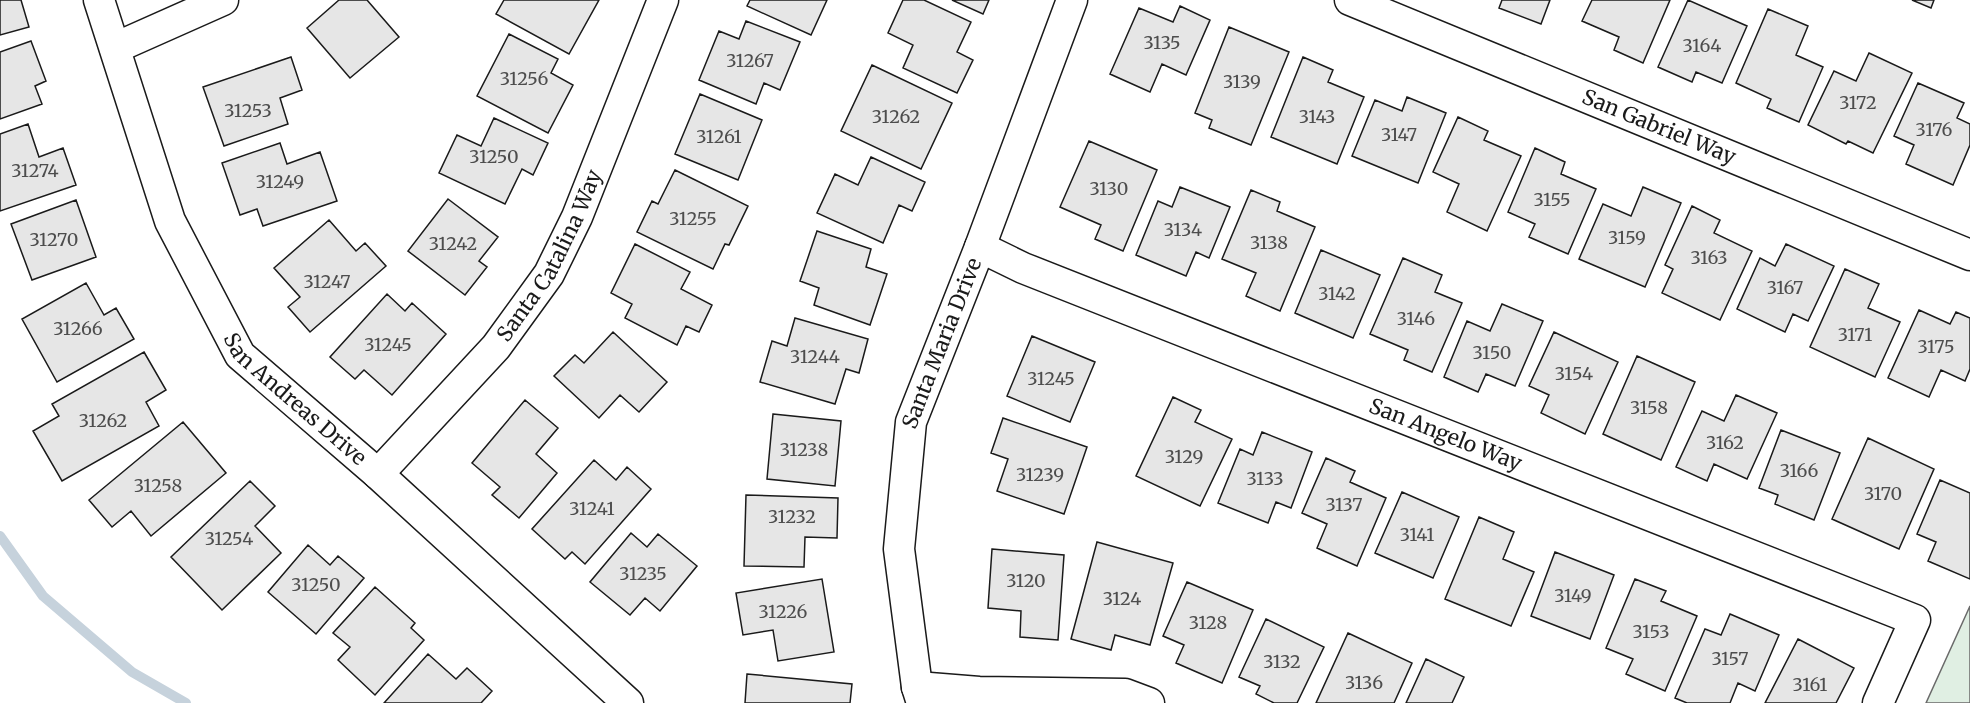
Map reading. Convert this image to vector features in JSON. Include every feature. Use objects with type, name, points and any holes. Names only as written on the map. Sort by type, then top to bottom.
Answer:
[{"type":"street","name":"San Andreas Drive","points":[[99,0],[170,221],[240,355],[378,474],[628,703]]},
{"type":"street","points":[[115,48],[223,0]]},
{"type":"street","name":"Santa Catalina Way","points":[[378,474],[496,347],[549,274],[578,217],[663,0]]},
{"type":"street","name":"Santa Maria Drive","points":[[919,695],[899,549],[911,422],[980,247],[1072,0]]},
{"type":"street","name":"San Gabriel Way","points":[[1350,0],[1970,255]]},
{"type":"street","name":"San Angelo Way","points":[[980,247],[1023,268],[1915,620],[1878,703]]},
{"type":"street","points":[[919,695],[979,692],[1125,694],[1149,703]]},
{"type":"green space","points":[[1970,606],[1970,703],[1926,703]]},
{"type":"building","points":[[0,0],[21,0],[29,27],[0,35]]},
{"type":"building","points":[[339,0],[367,0],[399,37],[350,78],[307,28]]},
{"type":"building","points":[[504,0],[599,0],[569,54],[496,14]]},
{"type":"building","points":[[750,0],[827,0],[811,35],[747,6]]},
{"type":"building","points":[[903,0],[924,0],[971,22],[957,52],[973,60],[957,93],[903,68],[913,45],[888,33]]},
{"type":"building","points":[[952,0],[989,0],[983,14]]},
{"type":"building","points":[[1502,0],[1550,0],[1541,24],[1499,8]]},
{"type":"building","points":[[1592,0],[1670,0],[1643,63],[1614,50],[1619,37],[1582,21]]},
{"type":"building","points":[[1688,0],[1747,26],[1722,83],[1696,72],[1692,82],[1658,67]]},
{"type":"building","points":[[1912,0],[1934,0],[1931,8]]},
{"type":"building","points":[[1180,6],[1210,20],[1186,75],[1162,64],[1150,92],[1110,74],[1139,8],[1173,22]]},
{"type":"building","points":[[1768,9],[1808,26],[1796,55],[1823,67],[1799,122],[1767,108],[1771,99],[1736,83]]},
{"type":"building","points":[[746,21],[800,42],[780,90],[764,83],[756,104],[699,80],[719,31],[739,39]]},
{"type":"building","points":[[1229,27],[1289,52],[1251,145],[1209,128],[1212,120],[1195,113]]},
{"type":"building","points":[[509,34],[558,59],[551,73],[573,85],[548,133],[477,96]]},
{"type":"building","points":[[31,41],[46,81],[35,86],[42,104],[0,119],[0,52]]},
{"type":"building","points":[[1869,53],[1912,73],[1873,153],[1848,141],[1846,144],[1808,125],[1834,71],[1856,81]]},
{"type":"building","points":[[291,57],[302,90],[280,98],[288,124],[224,146],[203,87]]},
{"type":"building","points":[[1303,57],[1333,70],[1328,82],[1364,97],[1337,164],[1271,137]]},
{"type":"building","points":[[872,65],[952,103],[921,169],[841,131]]},
{"type":"building","points":[[1918,83],[1964,103],[1957,118],[1970,124],[1970,145],[1953,185],[1906,164],[1914,145],[1894,136]]},
{"type":"building","points":[[700,94],[762,120],[738,180],[675,154]]},
{"type":"building","points":[[1407,97],[1446,113],[1418,183],[1352,156],[1375,100],[1402,111]]},
{"type":"building","points":[[1458,117],[1488,131],[1484,140],[1521,156],[1487,231],[1447,212],[1459,184],[1433,172]]},
{"type":"building","points":[[494,118],[548,143],[533,175],[522,169],[505,204],[439,173],[457,135],[481,146]]},
{"type":"building","points":[[28,124],[39,157],[63,148],[76,185],[0,211],[0,134]]},
{"type":"building","points":[[1089,141],[1157,170],[1123,251],[1095,239],[1101,225],[1060,207]]},
{"type":"building","points":[[280,143],[287,164],[320,152],[337,201],[263,226],[257,209],[240,215],[222,163]]},
{"type":"building","points":[[1535,148],[1565,162],[1561,174],[1596,189],[1568,254],[1529,237],[1535,224],[1508,212]]},
{"type":"building","points":[[871,157],[925,182],[912,211],[899,205],[883,243],[817,213],[835,174],[858,185]]},
{"type":"building","points":[[675,170],[748,206],[729,245],[725,244],[713,269],[637,232],[652,201],[658,204]]},
{"type":"building","points":[[1180,187],[1230,207],[1209,258],[1196,252],[1186,276],[1136,255],[1158,201],[1172,207]]},
{"type":"building","points":[[1643,187],[1681,203],[1645,287],[1579,259],[1603,204],[1631,216]]},
{"type":"building","points":[[1251,190],[1280,202],[1277,211],[1315,227],[1280,311],[1246,296],[1256,273],[1222,259]]},
{"type":"building","points":[[448,199],[498,237],[479,261],[487,267],[465,295],[408,251]]},
{"type":"building","points":[[76,200],[96,257],[32,280],[11,224]]},
{"type":"building","points":[[1692,206],[1720,220],[1714,233],[1752,251],[1720,320],[1662,293],[1673,269],[1665,265]]},
{"type":"building","points":[[329,220],[356,251],[365,243],[386,266],[310,332],[288,307],[300,297],[274,268]]},
{"type":"building","points":[[817,231],[871,249],[866,267],[887,274],[870,325],[814,305],[819,288],[800,281]]},
{"type":"building","points":[[635,244],[690,272],[681,289],[712,305],[699,332],[686,326],[677,345],[625,318],[632,304],[611,293]]},
{"type":"building","points":[[1786,244],[1834,266],[1808,321],[1793,314],[1785,332],[1737,309],[1760,258],[1775,266]]},
{"type":"building","points":[[1321,250],[1380,275],[1353,338],[1295,313]]},
{"type":"building","points":[[1403,258],[1442,275],[1435,292],[1462,303],[1432,372],[1404,360],[1408,350],[1370,334]]},
{"type":"building","points":[[1845,269],[1879,284],[1868,308],[1900,322],[1875,377],[1810,347]]},
{"type":"building","points":[[86,283],[104,315],[116,308],[134,339],[57,382],[22,319]]},
{"type":"building","points":[[387,294],[405,311],[412,303],[446,334],[392,395],[364,370],[355,379],[330,357]]},
{"type":"building","points":[[1502,304],[1543,321],[1515,386],[1486,374],[1478,392],[1444,377],[1467,321],[1490,331]]},
{"type":"building","points":[[1919,310],[1950,324],[1956,312],[1970,318],[1970,369],[1965,381],[1941,370],[1929,397],[1888,378]]},
{"type":"building","points":[[795,318],[868,339],[859,373],[846,369],[835,404],[760,382],[772,341],[787,346]]},
{"type":"building","points":[[613,332],[667,382],[639,412],[620,395],[599,418],[554,376],[575,355],[584,363]]},
{"type":"building","points":[[1554,332],[1618,362],[1585,434],[1541,413],[1549,395],[1529,386]]},
{"type":"building","points":[[1032,336],[1095,362],[1070,422],[1007,396]]},
{"type":"building","points":[[144,352],[166,390],[146,402],[159,426],[62,481],[33,431],[59,416],[52,404]]},
{"type":"building","points":[[1637,356],[1695,382],[1661,460],[1603,434]]},
{"type":"building","points":[[1736,395],[1777,413],[1747,479],[1714,464],[1707,481],[1676,467],[1702,411],[1724,421]]},
{"type":"building","points":[[1173,397],[1201,410],[1195,422],[1232,439],[1200,506],[1136,476]]},
{"type":"building","points":[[525,400],[558,428],[536,454],[557,473],[519,518],[492,495],[500,487],[472,463]]},
{"type":"building","points":[[773,414],[841,421],[835,486],[767,479]]},
{"type":"building","points":[[1003,418],[1087,447],[1064,514],[997,491],[1008,459],[991,453]]},
{"type":"building","points":[[183,422],[226,473],[151,536],[131,511],[112,527],[89,500]]},
{"type":"building","points":[[1781,430],[1840,453],[1814,520],[1775,504],[1778,495],[1759,488]]},
{"type":"building","points":[[1262,432],[1312,452],[1291,508],[1276,502],[1268,523],[1218,503],[1240,449],[1253,455]]},
{"type":"building","points":[[1868,438],[1934,469],[1899,549],[1832,519]]},
{"type":"building","points":[[1326,458],[1355,471],[1350,482],[1386,498],[1357,566],[1317,548],[1327,524],[1302,513]]},
{"type":"building","points":[[594,460],[616,480],[627,467],[651,489],[585,564],[572,552],[565,559],[532,529]]},
{"type":"building","points":[[1940,480],[1970,493],[1970,579],[1928,561],[1936,542],[1917,534]]},
{"type":"building","points":[[250,481],[275,506],[255,526],[281,553],[222,610],[171,557]]},
{"type":"building","points":[[1402,492],[1459,517],[1433,578],[1375,553]]},
{"type":"building","points":[[746,495],[838,498],[837,538],[805,537],[804,567],[744,566]]},
{"type":"building","points":[[1479,517],[1514,532],[1503,559],[1534,572],[1511,626],[1445,599]]},
{"type":"building","points":[[631,533],[647,547],[658,534],[697,566],[660,611],[645,598],[630,615],[590,582]]},
{"type":"building","points":[[1097,542],[1173,563],[1150,645],[1115,635],[1111,650],[1071,639]]},
{"type":"building","points":[[308,545],[330,565],[338,556],[364,578],[316,634],[268,592]]},
{"type":"building","points":[[992,549],[1064,555],[1058,640],[1020,637],[1021,611],[988,608]]},
{"type":"building","points":[[1555,552],[1614,575],[1590,639],[1531,616]]},
{"type":"building","points":[[822,579],[834,652],[778,661],[773,630],[743,635],[736,593]]},
{"type":"building","points":[[1635,579],[1666,591],[1661,601],[1697,616],[1665,691],[1626,674],[1633,659],[1606,648]]},
{"type":"building","points":[[1187,582],[1253,610],[1222,683],[1176,663],[1184,645],[1163,636]]},
{"type":"building","points":[[375,587],[415,623],[411,628],[424,640],[375,695],[338,660],[350,647],[333,633]]},
{"type":"building","points":[[1730,614],[1779,635],[1755,691],[1738,683],[1730,703],[1687,703],[1675,698],[1705,629],[1721,635]]},
{"type":"building","points":[[1266,619],[1324,647],[1297,703],[1274,703],[1256,694],[1260,686],[1239,677]]},
{"type":"building","points":[[1348,633],[1412,663],[1394,703],[1316,703]]},
{"type":"building","points":[[1798,639],[1854,668],[1836,703],[1765,703]]},
{"type":"building","points":[[428,654],[456,679],[467,668],[492,691],[481,703],[384,703]]},
{"type":"building","points":[[1426,659],[1464,677],[1452,703],[1406,703]]},
{"type":"building","points":[[747,674],[852,684],[850,703],[745,703]]},
{"type":"waterway","points":[[0,536],[43,596],[132,672],[186,703]]}]
